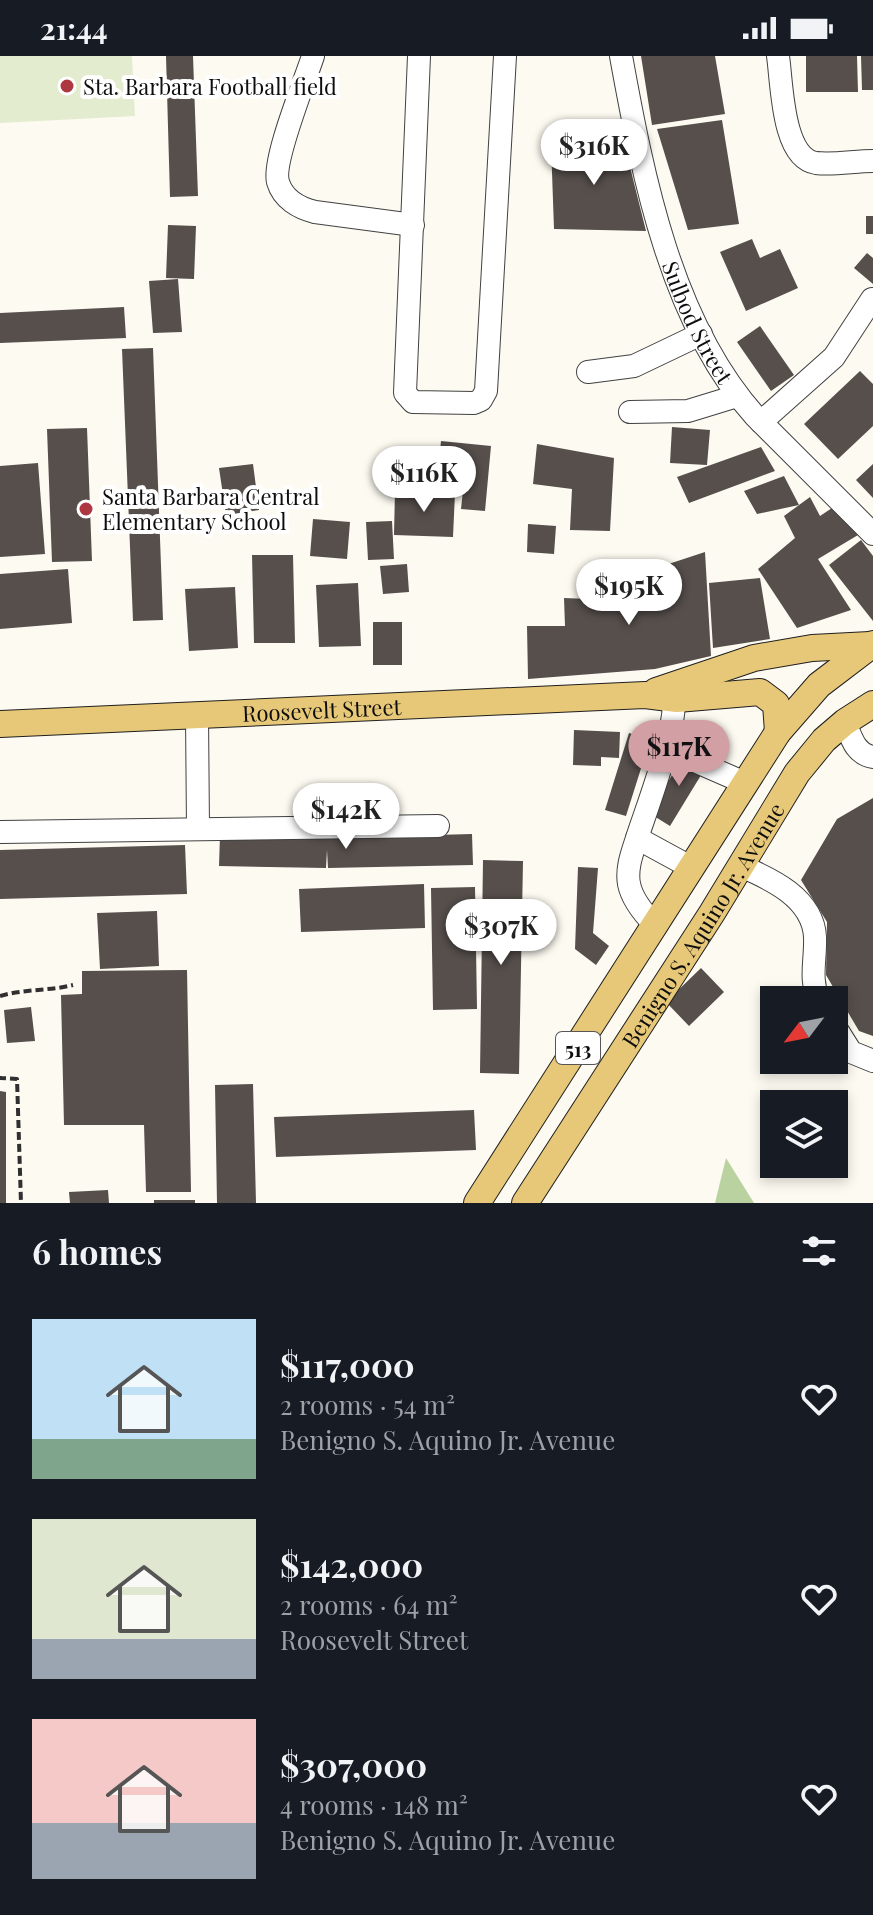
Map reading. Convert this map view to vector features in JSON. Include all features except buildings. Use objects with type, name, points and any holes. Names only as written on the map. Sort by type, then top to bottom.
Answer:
[{"type":"main road","name":"Roosevelt Street","points":[[675,692],[754,658],[812,648],[872,644]]},
{"type":"main road","name":"Benigno S. Aquino Jr. Avenue","points":[[477,1203],[778,732],[819,685],[872,644]]},
{"type":"main road","name":"Roosevelt Street","points":[[0,724],[675,692],[760,692],[776,704],[778,732]]},
{"type":"main road","name":"Benigno S. Aquino Jr. Avenue","points":[[525,1203],[712,913],[802,765],[824,740],[873,704]]},
{"type":"main road","points":[[677,892],[712,913]]},
{"type":"street","points":[[313,56],[276,167],[281,191],[302,209],[413,225]]},
{"type":"street","points":[[419,56],[405,393],[413,402],[474,403],[481,400],[486,391],[505,56]]},
{"type":"street","name":"Sulbod Street","points":[[621,56],[652,198],[672,267],[701,334],[737,396],[870,523]]},
{"type":"street","points":[[778,56],[789,134],[796,149],[814,163],[873,161]]},
{"type":"street","points":[[761,422],[834,357],[872,299]]},
{"type":"street","points":[[588,372],[634,366],[701,334]]},
{"type":"street","points":[[630,412],[688,411],[737,396]]},
{"type":"street","points":[[656,926],[645,914],[629,885],[630,860],[665,748],[675,692]]},
{"type":"street","points":[[197,715],[198,829]]},
{"type":"street","points":[[845,722],[856,748],[873,757]]},
{"type":"street","points":[[665,748],[745,783]]},
{"type":"street","points":[[0,815],[0,832],[438,826]]},
{"type":"street","points":[[637,838],[692,868]]},
{"type":"street","points":[[741,866],[775,881],[791,894],[811,923],[815,936],[814,986]]},
{"type":"street","points":[[848,1047],[851,1052],[873,1061]]},
{"type":"path","points":[[0,996],[16,991],[50,990],[73,985]]},
{"type":"path","points":[[0,1076],[17,1079],[21,1203]]},
{"type":"green space","name":"Sta. Barbara Football field","points":[[0,56],[132,56],[135,116],[0,123]]},
{"type":"green space","points":[[726,1158],[754,1203],[715,1203]]},
{"type":"place","name":"Sta. Barbara Football field","points":[[67,86]]},
{"type":"place","name":"Santa Barbara Central Elementary School","points":[[86,509]]}]
